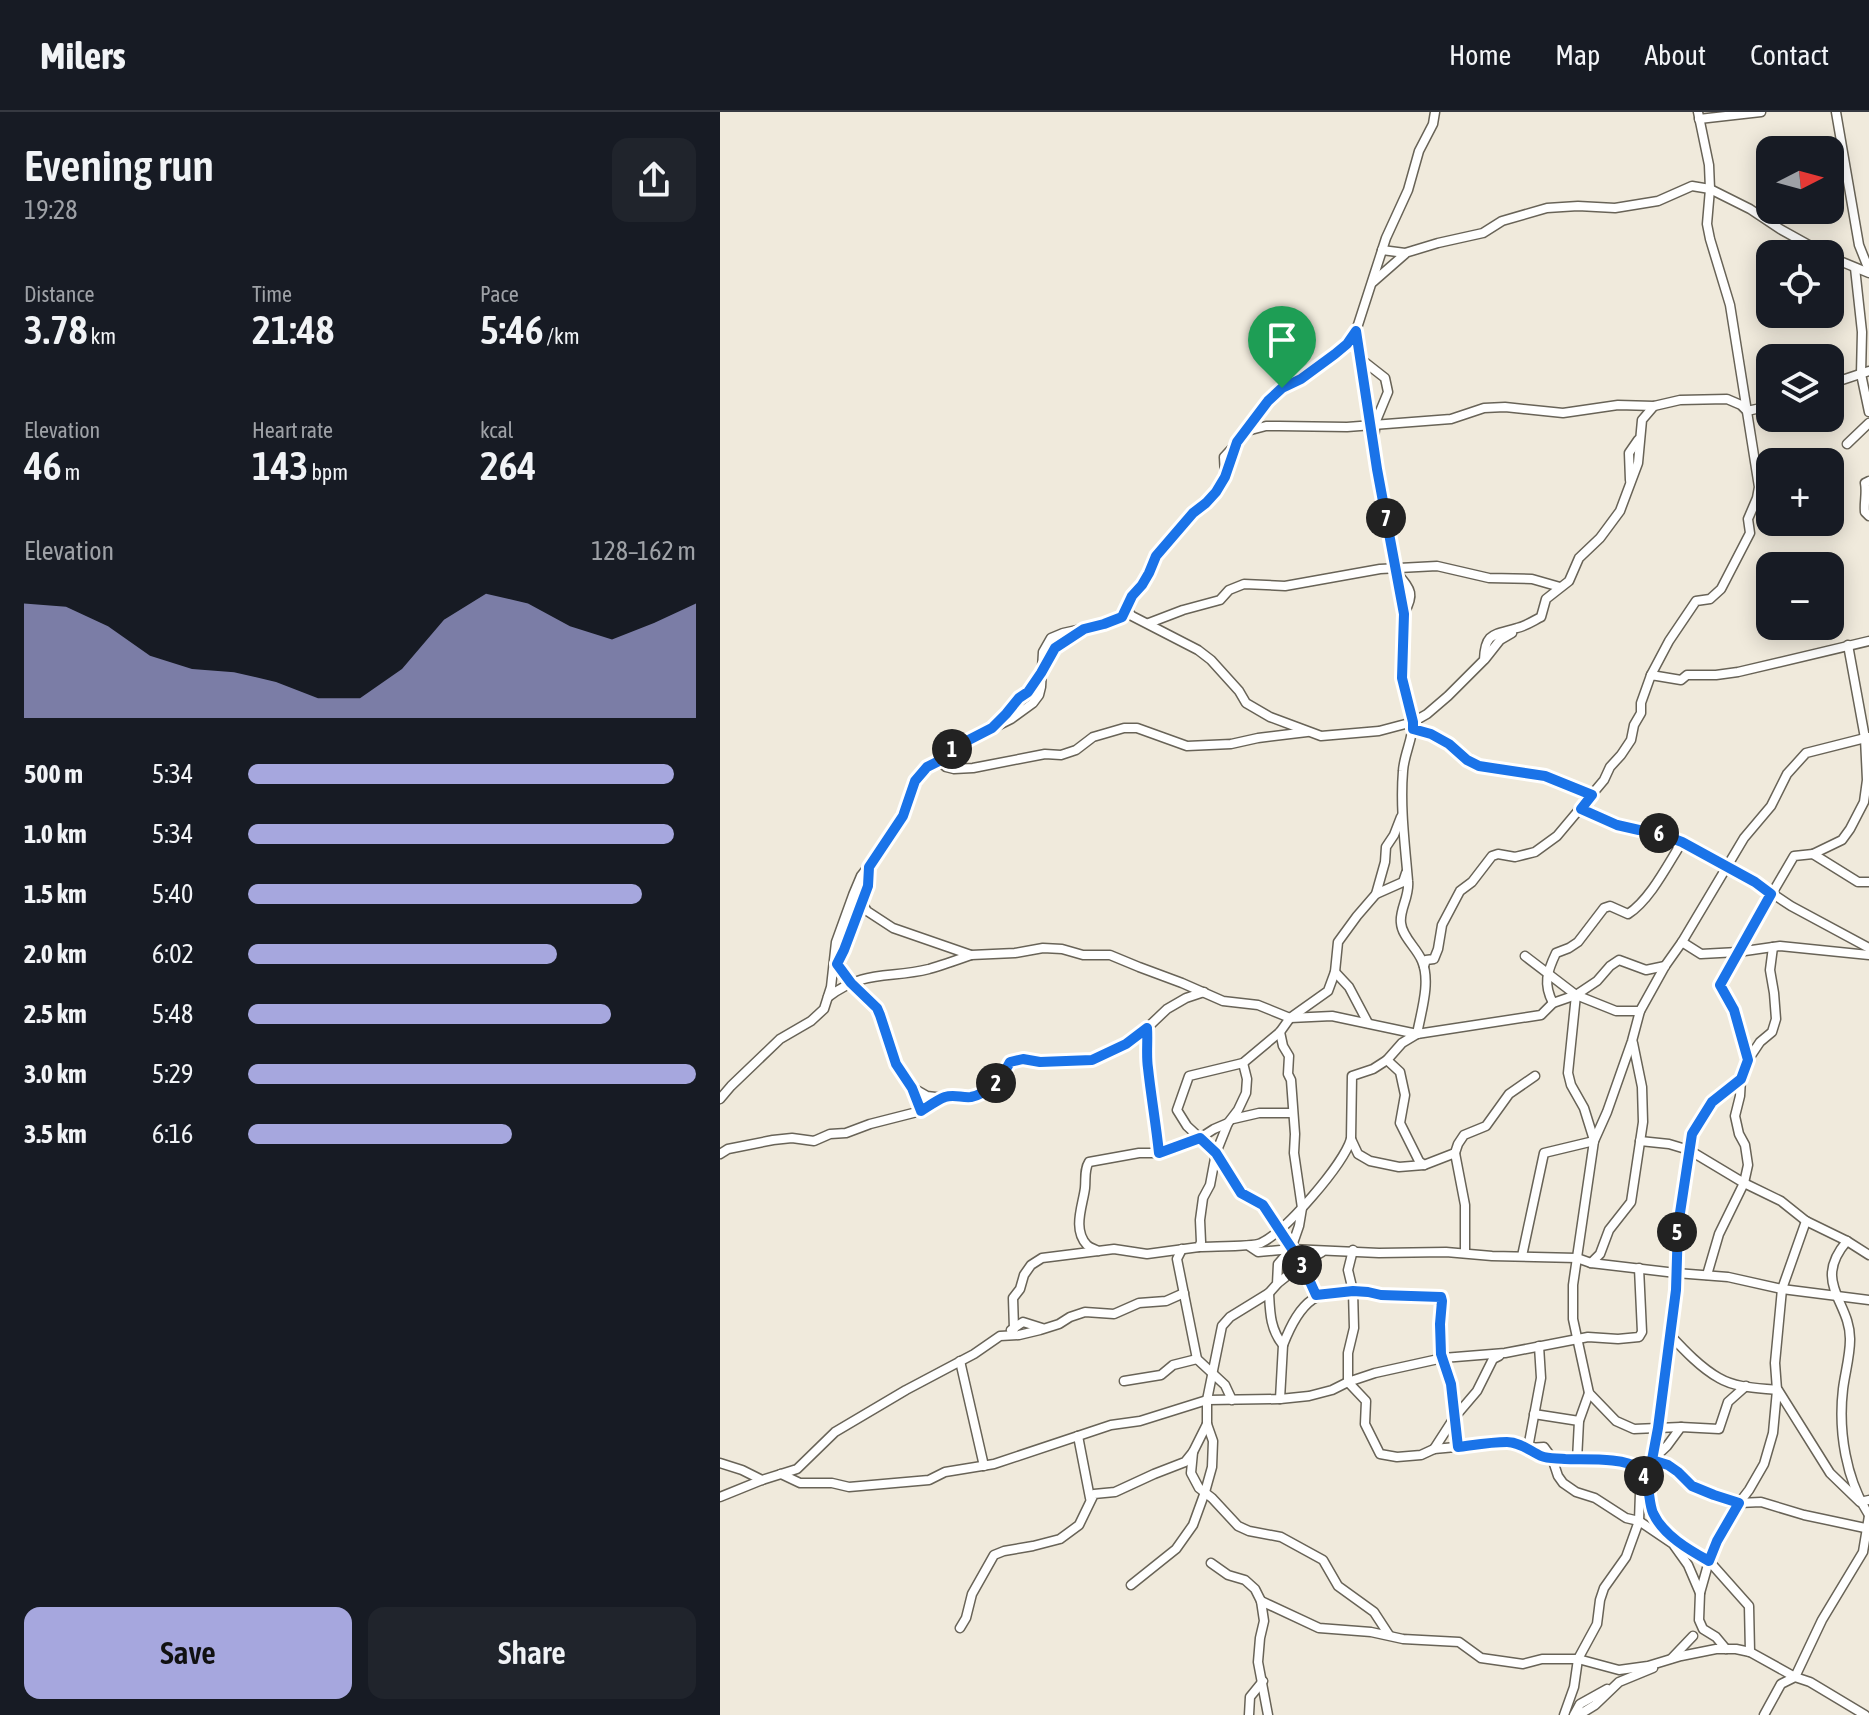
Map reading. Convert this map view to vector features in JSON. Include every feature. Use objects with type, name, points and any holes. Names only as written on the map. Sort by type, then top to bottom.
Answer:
[{"type":"street","points":[[921,1111],[912,1088],[896,1064],[877,1008],[836,966],[839,930],[861,876],[903,816],[915,781],[927,767],[955,747],[1011,719],[1033,703],[1039,695],[1043,652],[1051,638],[1122,617],[1156,556],[1193,513],[1216,492],[1225,477],[1237,442],[1268,401],[1347,344],[1356,331],[1382,250],[1408,190],[1435,112]]},
{"type":"street","points":[[1014,1329],[1013,1298],[1031,1265],[1042,1258],[1114,1249],[1147,1254],[1199,1247],[1259,1245],[1279,1231],[1302,1208],[1348,1149],[1351,1139],[1352,1076],[1387,1060],[1402,1043],[1417,1034],[1424,995],[1424,966],[1426,960],[1434,959],[1442,925],[1460,891],[1472,882],[1492,856],[1515,857],[1535,852],[1557,836],[1604,780],[1631,740],[1651,675],[1669,641],[1696,601],[1710,599],[1721,589],[1750,533],[1748,519],[1759,487],[1730,305],[1707,224],[1709,165],[1699,115],[1761,112]]},
{"type":"street","points":[[1836,112],[1859,245],[1869,272]]},
{"type":"street","points":[[1382,250],[1405,253],[1483,233],[1502,221],[1547,208],[1615,208],[1658,201],[1692,186],[1710,189],[1750,209],[1800,240]]},
{"type":"street","points":[[1372,282],[1405,253]]},
{"type":"street","points":[[1844,263],[1869,272]]},
{"type":"street","points":[[1855,268],[1869,412]]},
{"type":"street","points":[[1356,331],[1394,570],[1404,614],[1402,678],[1413,726],[1404,758],[1403,812],[1409,883],[1400,921],[1424,966]]},
{"type":"street","points":[[1362,360],[1385,378],[1388,392],[1373,424]]},
{"type":"street","points":[[1844,379],[1865,372]]},
{"type":"street","points":[[1246,432],[1266,426],[1347,427],[1451,419],[1484,408],[1505,407],[1563,413],[1618,405],[1654,406],[1680,400],[1727,399],[1747,411]]},
{"type":"street","points":[[1126,609],[1132,616],[1198,650],[1211,660],[1246,703],[1270,717],[1321,736],[1413,726],[1484,660],[1484,644],[1493,634],[1521,627],[1541,617],[1546,599],[1569,581],[1579,558],[1600,538],[1620,511],[1638,463],[1642,420],[1654,406]]},
{"type":"street","points":[[1747,411],[1756,409]]},
{"type":"street","points":[[1847,444],[1869,423]]},
{"type":"street","points":[[1869,481],[1865,483],[1867,494],[1864,503],[1869,516]]},
{"type":"street","points":[[1149,623],[1220,600],[1229,590],[1244,584],[1285,586],[1380,569],[1437,566],[1489,578],[1532,579],[1560,587]]},
{"type":"street","points":[[1651,675],[1681,680],[1687,675],[1738,672],[1869,641]]},
{"type":"street","points":[[1748,1060],[1734,1010],[1720,985],[1794,856],[1813,854],[1842,840],[1864,802],[1867,738],[1848,645]]},
{"type":"street","points":[[1413,726],[1449,744],[1479,766],[1545,776],[1592,795]]},
{"type":"street","points":[[939,761],[954,769],[1045,754],[1061,755],[1076,750],[1093,737],[1124,728],[1137,728],[1187,746],[1231,744],[1310,732]]},
{"type":"street","points":[[1577,1460],[1579,1421],[1589,1393],[1573,1319],[1573,1285],[1594,1141],[1607,1112],[1640,1011],[1744,838],[1771,806],[1787,774],[1806,753],[1867,738]]},
{"type":"street","points":[[1581,809],[1617,825],[1653,831],[1682,842],[1869,948]]},
{"type":"street","points":[[1316,1295],[1302,1264],[1263,1205],[1241,1193],[1216,1153],[1187,1126],[1177,1110],[1189,1076],[1243,1063],[1280,1032],[1290,1018],[1328,991],[1335,972],[1338,942],[1376,894],[1386,847],[1403,812]]},
{"type":"street","points":[[1553,1003],[1548,993],[1547,974],[1556,953],[1578,942],[1604,908],[1610,906],[1628,914],[1634,910],[1682,842]]},
{"type":"street","points":[[1813,854],[1858,882],[1869,882]]},
{"type":"street","points":[[720,1099],[780,1039],[811,1021],[824,1009],[836,966],[868,886],[869,867]]},
{"type":"street","points":[[1376,894],[1403,882],[1406,873]]},
{"type":"street","points":[[862,903],[867,911],[893,928],[971,955]]},
{"type":"street","points":[[1682,942],[1701,954],[1780,946],[1869,955]]},
{"type":"street","points":[[1707,1275],[1719,1234],[1744,1183],[1748,1165],[1735,1116],[1741,1079],[1748,1060],[1760,1042],[1772,1032],[1776,1019],[1770,970],[1773,947]]},
{"type":"street","points":[[828,997],[842,986],[866,977],[928,969],[971,955],[1062,949],[1083,955],[1110,955],[1223,1001],[1258,1005],[1290,1018],[1332,1016],[1417,1034],[1541,1015],[1553,1003],[1576,995],[1597,981],[1619,960],[1646,970],[1665,966]]},
{"type":"street","points":[[1525,956],[1576,995],[1616,1011],[1640,1011]]},
{"type":"street","points":[[1335,972],[1349,987],[1368,1023]]},
{"type":"street","points":[[720,1154],[728,1149],[773,1140],[792,1138],[814,1141],[830,1134],[846,1133],[921,1111],[944,1098],[956,1095],[970,1097],[993,1086],[1010,1062],[1023,1059],[1040,1062],[1092,1060],[1126,1044],[1167,1009],[1204,992]]},
{"type":"street","points":[[1576,995],[1568,1073],[1584,1108],[1594,1141]]},
{"type":"street","points":[[1147,1028],[1147,1062],[1159,1153]]},
{"type":"street","points":[[1277,1284],[1278,1264],[1291,1249],[1302,1208],[1294,1153],[1289,1056],[1280,1032]]},
{"type":"street","points":[[1591,1263],[1600,1254],[1609,1230],[1631,1202],[1643,1122],[1642,1087],[1632,1041]]},
{"type":"street","points":[[1387,1060],[1400,1072],[1405,1095],[1400,1123],[1424,1165]]},
{"type":"street","points":[[1199,1247],[1203,1198],[1210,1185],[1216,1153],[1246,1093],[1243,1063]]},
{"type":"street","points":[[1465,1253],[1465,1205],[1455,1153],[1458,1144],[1464,1135],[1486,1126],[1509,1094],[1535,1076]]},
{"type":"street","points":[[1564,1715],[1574,1687],[1578,1659],[1597,1624],[1604,1588],[1626,1557],[1639,1521],[1640,1493],[1652,1460],[1658,1428],[1676,1290],[1678,1226],[1692,1134],[1709,1105],[1741,1079]]},
{"type":"street","points":[[912,1088],[927,1096],[944,1098]]},
{"type":"street","points":[[1099,1251],[1087,1245],[1080,1232],[1079,1215],[1089,1162],[1139,1153],[1159,1153],[1200,1138],[1230,1121],[1259,1113],[1292,1113]]},
{"type":"street","points":[[1351,1139],[1358,1154],[1370,1161],[1399,1167],[1424,1165],[1455,1153]]},
{"type":"street","points":[[1522,1256],[1544,1153],[1594,1141]]},
{"type":"street","points":[[1640,1141],[1689,1150],[1869,1255]]},
{"type":"street","points":[[1692,1654],[1693,1636],[1699,1620],[1700,1593],[1709,1561],[1717,1541],[1764,1464],[1773,1433],[1782,1289],[1806,1221]]},
{"type":"street","points":[[1764,1715],[1781,1684],[1795,1677],[1822,1620],[1863,1552],[1869,1516],[1843,1448],[1843,1394],[1851,1337],[1832,1278],[1837,1253],[1847,1241]]},
{"type":"street","points":[[1249,1246],[1258,1252],[1353,1250],[1577,1258],[1591,1263],[1728,1277],[1782,1289],[1869,1300]]},
{"type":"street","points":[[1182,1249],[1177,1259],[1197,1359],[1225,1385],[1232,1400]]},
{"type":"street","points":[[1131,1585],[1176,1549],[1193,1525],[1205,1492],[1212,1467],[1213,1441],[1207,1424],[1207,1400],[1222,1326],[1230,1317],[1269,1293],[1302,1264],[1324,1250]]},
{"type":"street","points":[[1353,1250],[1348,1270],[1353,1291],[1354,1328],[1348,1353],[1348,1382],[1366,1401],[1365,1424],[1380,1454],[1397,1457],[1421,1455],[1434,1449],[1510,1442],[1543,1457],[1632,1464],[1645,1478],[1653,1512]]},
{"type":"street","points":[[781,1474],[800,1483],[832,1483],[849,1487],[929,1480],[945,1472],[984,1466],[1111,1425],[1140,1421],[1207,1400],[1280,1399],[1320,1393],[1375,1373],[1443,1358],[1505,1353],[1588,1337],[1639,1337],[1642,1332],[1639,1268]]},
{"type":"street","points":[[1280,1399],[1283,1345],[1292,1322],[1316,1295],[1353,1291],[1441,1297],[1443,1358],[1451,1384],[1458,1447]]},
{"type":"street","points":[[1000,1336],[1045,1328],[1085,1312],[1114,1314],[1139,1303],[1166,1301],[1184,1293]]},
{"type":"street","points":[[1269,1293],[1275,1336],[1283,1345]]},
{"type":"street","points":[[720,1497],[797,1469],[835,1432],[1023,1322],[1045,1328]]},
{"type":"street","points":[[1670,1335],[1720,1379],[1777,1390]]},
{"type":"street","points":[[1528,1448],[1541,1378],[1539,1346]]},
{"type":"street","points":[[1434,1449],[1477,1391],[1493,1359],[1505,1353]]},
{"type":"street","points":[[1124,1381],[1161,1375],[1173,1365],[1197,1359]]},
{"type":"street","points":[[960,1361],[984,1466]]},
{"type":"street","points":[[1589,1393],[1616,1421],[1634,1429],[1719,1429],[1728,1402],[1746,1386]]},
{"type":"street","points":[[1777,1390],[1830,1473],[1865,1501]]},
{"type":"street","points":[[1534,1414],[1579,1421]]},
{"type":"street","points":[[960,1628],[972,1594],[994,1555],[1060,1539],[1079,1525],[1094,1494],[1115,1492],[1185,1462],[1207,1424]]},
{"type":"street","points":[[1652,1460],[1681,1427]]},
{"type":"street","points":[[1078,1436],[1090,1498]]},
{"type":"street","points":[[1193,1452],[1191,1473],[1199,1488],[1238,1526],[1281,1537],[1323,1560],[1338,1586],[1374,1612],[1389,1635]]},
{"type":"street","points":[[1552,1458],[1563,1483],[1576,1492],[1595,1498],[1626,1518],[1639,1521],[1673,1544],[1688,1565],[1700,1593]]},
{"type":"street","points":[[1652,1460],[1668,1465],[1692,1486],[1739,1503],[1761,1502],[1865,1528]]},
{"type":"street","points":[[720,1463],[762,1480]]},
{"type":"street","points":[[1749,1490],[1761,1502]]},
{"type":"street","points":[[1640,1493],[1682,1546],[1709,1561],[1749,1606],[1750,1652]]},
{"type":"street","points":[[1211,1563],[1228,1575],[1245,1580],[1255,1589],[1261,1601],[1264,1621],[1258,1662],[1269,1715]]},
{"type":"street","points":[[1261,1601],[1319,1628],[1403,1639],[1459,1642],[1481,1658],[1523,1664],[1542,1659],[1578,1659],[1619,1670],[1692,1654],[1736,1649],[1750,1652],[1810,1682],[1865,1715]]},
{"type":"street","points":[[1699,1620],[1703,1629],[1716,1637],[1726,1649]]},
{"type":"street","points":[[1576,1715],[1580,1704],[1619,1682],[1671,1659],[1693,1636]]},
{"type":"street","points":[[1249,1715],[1250,1697],[1263,1681]]},
{"type":"route","points":[[1356,331],[1404,614],[1402,678],[1413,729],[1449,744],[1479,766],[1545,776],[1592,795],[1581,809],[1617,825],[1653,831],[1682,842],[1771,894],[1720,985],[1734,1010],[1748,1060],[1741,1079],[1712,1102],[1692,1134],[1678,1226],[1676,1290],[1652,1460],[1668,1465],[1692,1486],[1739,1503],[1709,1561],[1682,1546],[1660,1522],[1653,1512],[1645,1478],[1632,1464],[1543,1457],[1510,1442],[1458,1447],[1451,1384],[1441,1354],[1441,1297],[1353,1291],[1316,1295],[1302,1264],[1263,1205],[1241,1193],[1229,1170],[1200,1138],[1159,1153],[1147,1062],[1147,1028],[1126,1044],[1092,1060],[1040,1062],[1023,1059],[1010,1062],[993,1086],[970,1097],[956,1095],[944,1098],[921,1111],[912,1088],[896,1064],[877,1008],[851,983],[837,964],[868,886],[869,867],[903,816],[915,781],[946,753],[992,728],[1028,692],[1055,648],[1084,629],[1122,617],[1156,556],[1193,513],[1216,492],[1225,477],[1237,442],[1268,401],[1282,388],[1301,379],[1335,354],[1356,331]]}]
